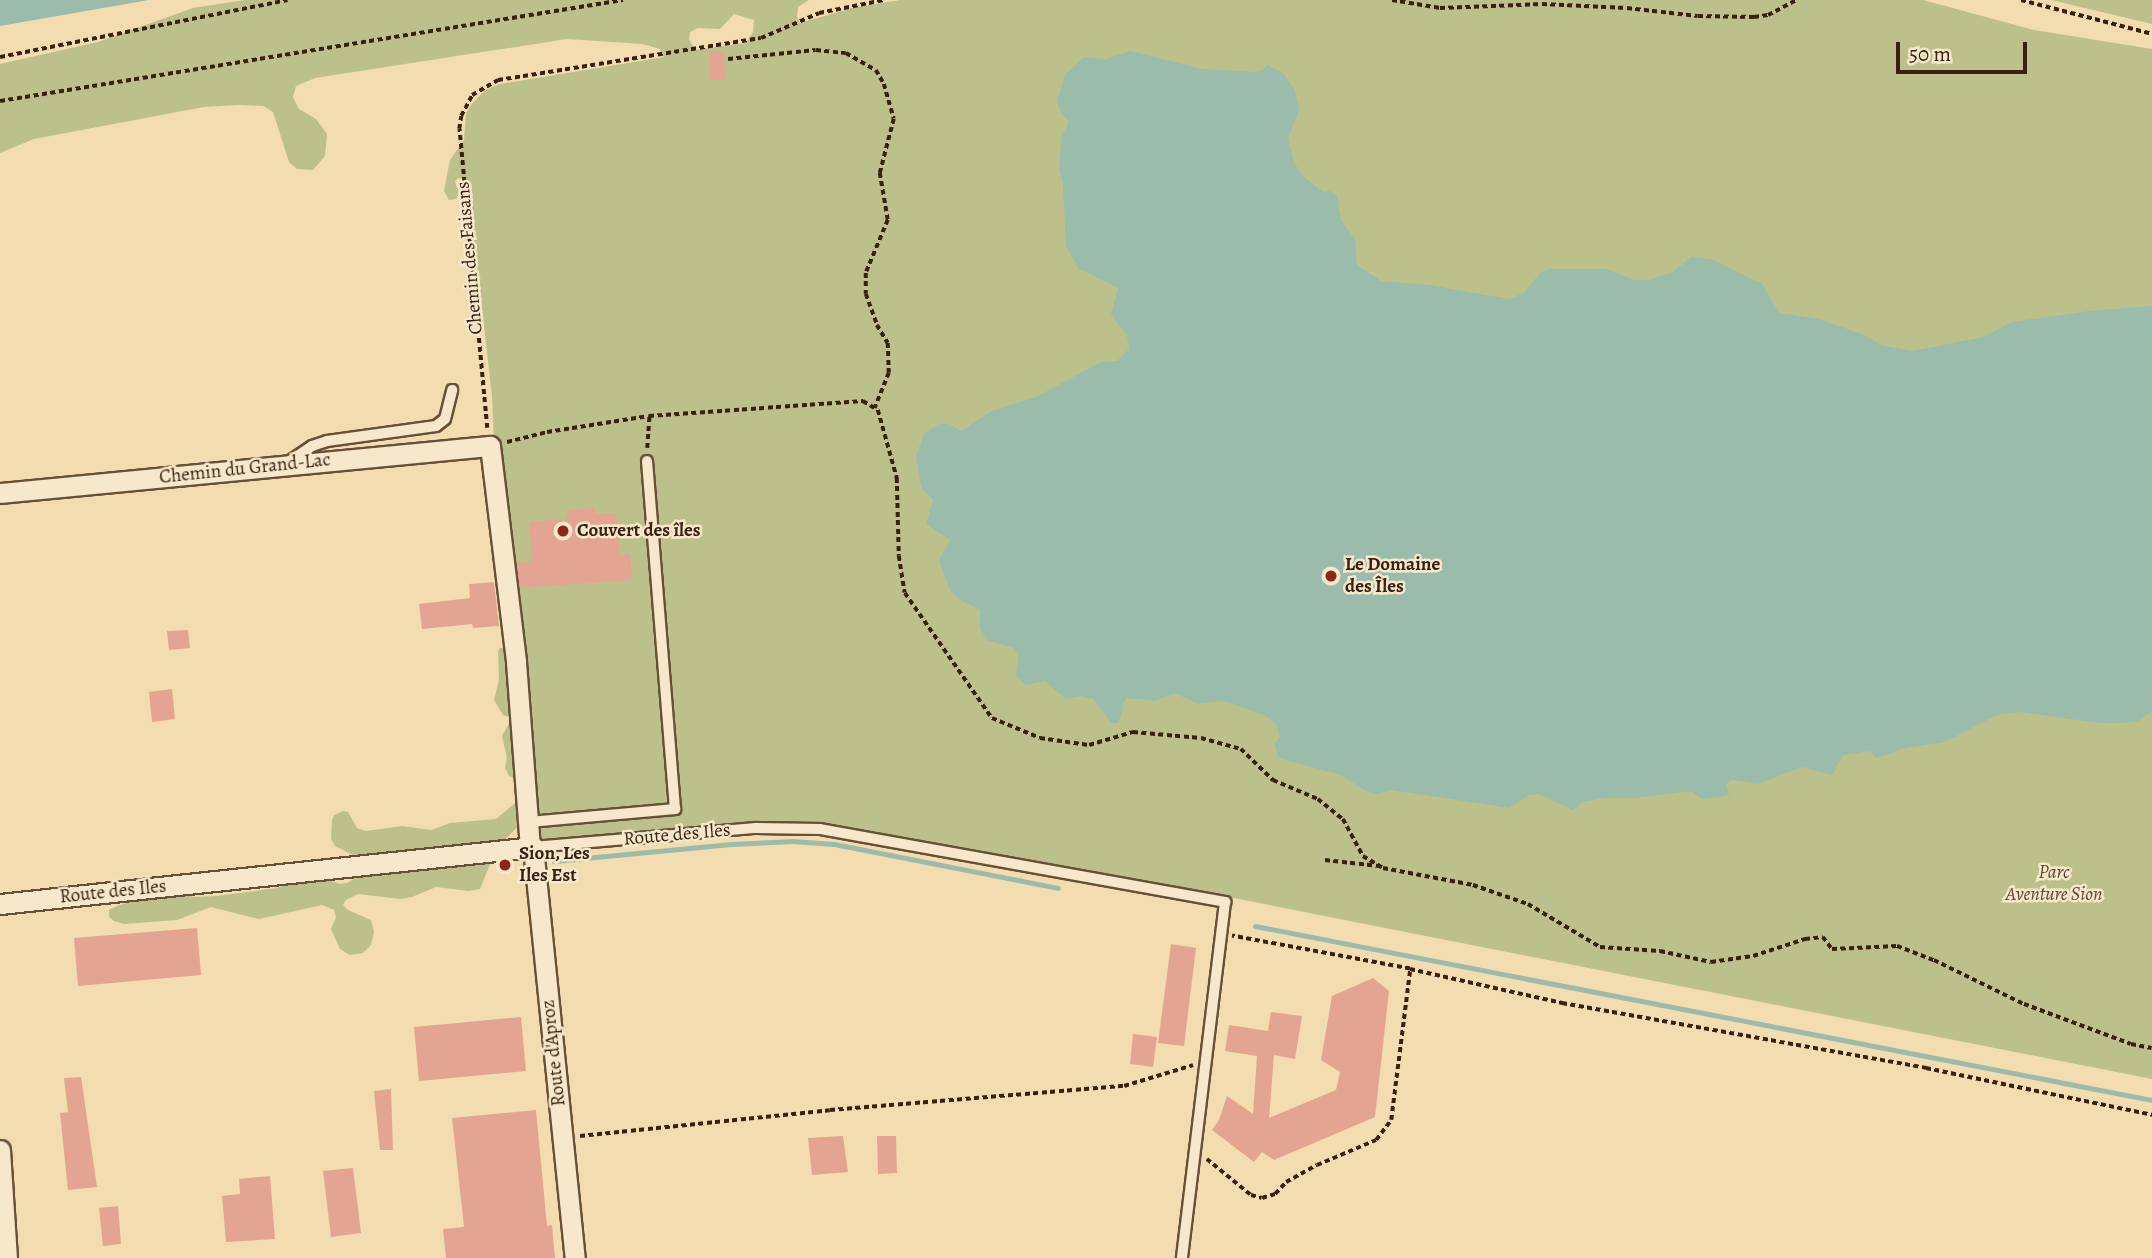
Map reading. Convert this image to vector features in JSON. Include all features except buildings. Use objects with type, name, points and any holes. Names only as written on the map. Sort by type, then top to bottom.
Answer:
[{"type":"street","name":"Chemin du Grand-Lac","points":[[0,494],[489,446]]},
{"type":"street","points":[[489,446],[516,662],[532,847]]},
{"type":"street","name":"Route des Iles","points":[[0,904],[532,847]]},
{"type":"street","name":"Route d'Aproz","points":[[532,847],[575,1258]]},
{"type":"street","points":[[0,1150],[7,1258]]},
{"type":"lane","points":[[284,465],[312,446],[327,442],[436,426],[448,412],[452,390]]},
{"type":"lane","points":[[529,822],[675,809],[647,461]]},
{"type":"lane","name":"Route des Iles","points":[[532,847],[756,828],[820,829],[1225,902],[1222,934]]},
{"type":"lane","points":[[1182,1258],[1198,1150],[1222,934]]},
{"type":"path","points":[[0,57],[287,0]]},
{"type":"path","points":[[0,101],[623,0]]},
{"type":"path","name":"Chemin des Faisans","points":[[489,446],[459,129],[461,116],[472,95],[498,80],[761,38],[819,13],[884,0]]},
{"type":"path","points":[[1392,0],[1440,8],[1542,4],[1627,8],[1699,16],[1754,17],[1768,15],[1796,0]]},
{"type":"path","points":[[2021,0],[2152,34]]},
{"type":"path","points":[[728,59],[816,50],[846,53],[876,70],[884,84],[894,119],[880,173],[888,220],[866,273],[866,294],[877,325],[888,343],[889,373],[875,408]]},
{"type":"path","points":[[489,446],[547,432],[649,416],[863,401],[875,408],[886,428],[897,478],[899,556],[905,593],[992,718],[1040,738],[1089,745],[1133,732],[1200,738],[1241,749],[1273,780],[1318,799],[1343,819],[1363,856],[1381,866]]},
{"type":"path","points":[[647,461],[649,416]]},
{"type":"path","points":[[1325,860],[1381,866],[1473,885],[1528,904],[1600,947],[1660,951],[1712,962],[1753,956],[1805,939],[1823,937],[1832,949],[1897,946],[2024,1004],[2131,1044],[2152,1048]]},
{"type":"path","points":[[1222,934],[1410,969],[1562,1003],[1926,1068],[2152,1115]]},
{"type":"path","points":[[1198,1150],[1251,1195],[1262,1198],[1275,1194],[1286,1182],[1317,1165],[1376,1140],[1391,1120],[1410,969]]},
{"type":"path","points":[[563,1137],[625,1133],[830,1110],[1124,1086],[1208,1059]]},
{"type":"green space","name":"Le Domaine des Îles","points":[[245,0],[809,0],[798,7],[797,16],[800,23],[852,8],[900,0],[1923,0],[2034,30],[2152,49],[2152,1079],[1132,878],[806,821],[597,835],[556,843],[540,840],[522,822],[496,849],[480,889],[469,891],[436,887],[400,899],[358,894],[346,900],[343,905],[348,910],[371,920],[374,932],[371,945],[363,953],[350,955],[340,949],[331,929],[336,917],[334,910],[322,905],[259,919],[211,907],[177,920],[124,924],[114,921],[109,917],[109,910],[171,889],[193,897],[277,888],[305,877],[320,876],[339,884],[347,883],[371,869],[382,855],[355,856],[335,846],[331,839],[332,820],[334,815],[343,811],[348,812],[357,828],[366,831],[402,826],[431,830],[450,823],[496,819],[525,795],[526,781],[509,776],[505,768],[507,758],[502,736],[512,718],[503,715],[494,700],[499,680],[498,651],[500,648],[518,647],[514,638],[502,631],[492,396],[468,187],[465,179],[458,178],[455,181],[459,194],[456,199],[449,200],[444,191],[450,160],[464,140],[466,114],[485,90],[500,84],[664,57],[660,49],[642,44],[567,39],[315,78],[296,86],[293,97],[299,109],[316,119],[327,134],[325,156],[313,170],[297,169],[289,162],[273,112],[264,106],[204,107],[34,139],[0,153],[0,64],[98,42],[193,8]],"holes":[[[734,14],[754,20],[753,32],[746,43],[695,50],[689,39],[690,32],[698,28],[720,29]]]},
{"type":"green space","points":[[2051,0],[2152,0],[2152,24]]},
{"type":"shaded area","points":[[0,0],[149,0],[0,26]]},
{"type":"shaded area","points":[[1130,51],[1203,69],[1254,72],[1263,70],[1267,65],[1282,72],[1295,90],[1299,110],[1288,138],[1294,163],[1304,177],[1323,192],[1330,191],[1337,196],[1341,220],[1355,239],[1357,265],[1381,281],[1429,285],[1509,299],[1524,293],[1540,273],[1550,269],[1607,269],[1634,280],[1649,280],[1673,272],[1691,257],[1711,259],[1762,284],[1779,313],[1819,319],[1867,336],[1880,345],[1913,351],[1983,337],[2012,322],[2089,311],[2152,306],[2152,711],[2138,721],[2121,723],[2100,723],[2020,712],[1997,715],[1945,742],[1905,748],[1877,758],[1870,751],[1843,755],[1832,775],[1802,767],[1758,784],[1732,780],[1726,784],[1729,795],[1721,797],[1702,799],[1692,792],[1680,792],[1636,798],[1605,798],[1583,802],[1573,810],[1539,794],[1529,795],[1509,808],[1392,790],[1377,794],[1366,791],[1341,775],[1279,758],[1274,744],[1280,737],[1276,724],[1264,715],[1224,701],[1198,704],[1175,693],[1155,701],[1127,698],[1123,703],[1121,718],[1117,723],[1111,723],[1093,699],[1082,696],[1066,699],[1045,681],[1026,685],[1016,675],[1019,655],[1014,648],[989,641],[980,629],[980,610],[957,598],[950,590],[939,560],[950,540],[926,524],[933,500],[921,487],[916,456],[924,434],[939,424],[949,424],[961,431],[992,411],[1036,397],[1101,362],[1117,361],[1129,349],[1127,335],[1111,314],[1118,288],[1078,268],[1066,246],[1063,184],[1059,167],[1062,136],[1069,122],[1060,112],[1057,101],[1065,75],[1084,57],[1106,59]]},
{"type":"waterway","points":[[554,861],[731,844],[792,841],[834,844],[1058,888]]},
{"type":"waterway","points":[[1255,926],[2152,1100]]},
{"type":"place","name":"Couvert des îles","points":[[563,531]]},
{"type":"place","name":"Le Domaine des Îles","points":[[1331,576]]},
{"type":"place","name":"Sion, Les Iles Est","points":[[505,865]]},
{"type":"park label","name":"Parc Aventure Sion","points":[[2054,884]]}]
